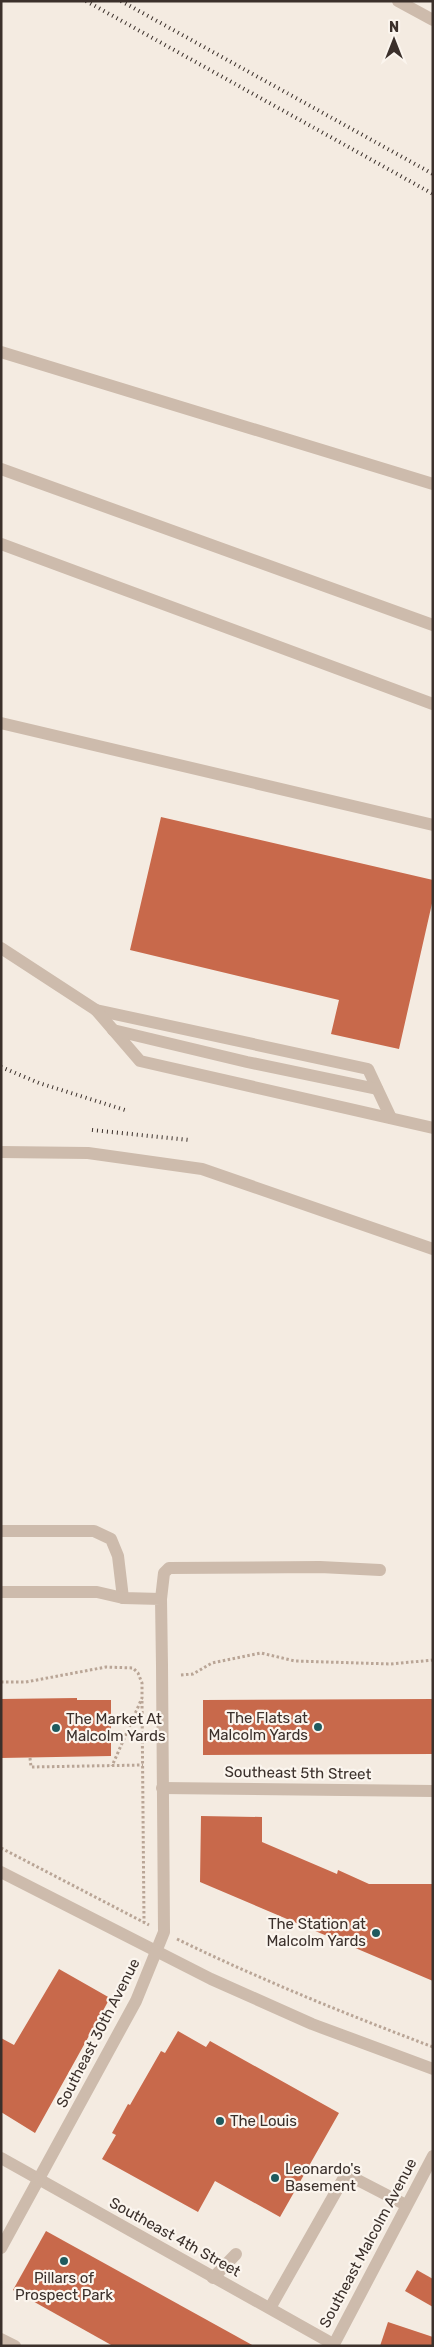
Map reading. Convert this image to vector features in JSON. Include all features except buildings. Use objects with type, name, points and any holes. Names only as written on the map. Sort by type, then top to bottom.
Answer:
[{"type":"street","points":[[398,1],[433,20]]},
{"type":"street","points":[[1,352],[433,484]]},
{"type":"street","points":[[1,469],[433,625]]},
{"type":"street","points":[[1,544],[433,704]]},
{"type":"street","points":[[1,723],[433,825]]},
{"type":"street","points":[[1,948],[96,1010],[140,1061],[433,1128]]},
{"type":"street","points":[[96,1010],[368,1069],[391,1118]]},
{"type":"street","points":[[112,1030],[246,1062],[377,1089]]},
{"type":"street","points":[[1,1152],[88,1153],[202,1169],[433,1249]]},
{"type":"street","points":[[1,1531],[94,1531],[111,1539],[118,1556],[123,1598]]},
{"type":"street","name":"Southeast 30th Avenue","points":[[1,2248],[136,2001],[164,1932],[162,1599],[164,1573],[169,1568],[320,1566],[380,1570]]},
{"type":"street","points":[[1,1592],[97,1592],[123,1598],[162,1599]]},
{"type":"street","name":"Southeast 5th Street","points":[[162,1788],[433,1791]]},
{"type":"street","points":[[1,1872],[156,1953],[312,2024],[433,2069]]},
{"type":"street","name":"Southeast Malcolm Avenue","points":[[334,2345],[406,2204],[433,2156]]},
{"type":"street","name":"Southeast 4th Street","points":[[1,2158],[334,2345]]},
{"type":"street","points":[[270,2308],[346,2174],[406,2204]]},
{"type":"street","points":[[212,2278],[236,2254]]},
{"type":"street","points":[[1,2339],[15,2346]]},
{"type":"path","points":[[181,1675],[192,1674],[212,1663],[261,1653],[304,1662],[391,1664],[433,1660]]},
{"type":"path","points":[[1,1682],[26,1682],[106,1667],[132,1668],[138,1673],[142,1683],[143,1928]]},
{"type":"path","points":[[112,1766],[142,1698]]},
{"type":"path","points":[[30,1758],[31,1766],[143,1765]]},
{"type":"path","points":[[1,1848],[149,1925]]},
{"type":"path","points":[[182,1941],[238,1969],[326,2007],[433,2047]]},
{"type":"railway","points":[[86,1],[433,194]]},
{"type":"railway","points":[[121,1],[433,174]]},
{"type":"railway","points":[[1,1067],[39,1083],[125,1110]]},
{"type":"railway","points":[[92,1130],[189,1140]]},
{"type":"place","name":"The Flats at Malcolm Yards","points":[[318,1727]]},
{"type":"place","name":"The Market At Malcolm Yards","points":[[56,1728]]},
{"type":"place","name":"The Station at Malcolm Yards","points":[[376,1933]]},
{"type":"place","name":"The Louis","points":[[220,2121]]},
{"type":"place","name":"Leonardo's Basement","points":[[275,2178]]},
{"type":"place","name":"Pillars of Prospect Park","points":[[64,2261]]}]
